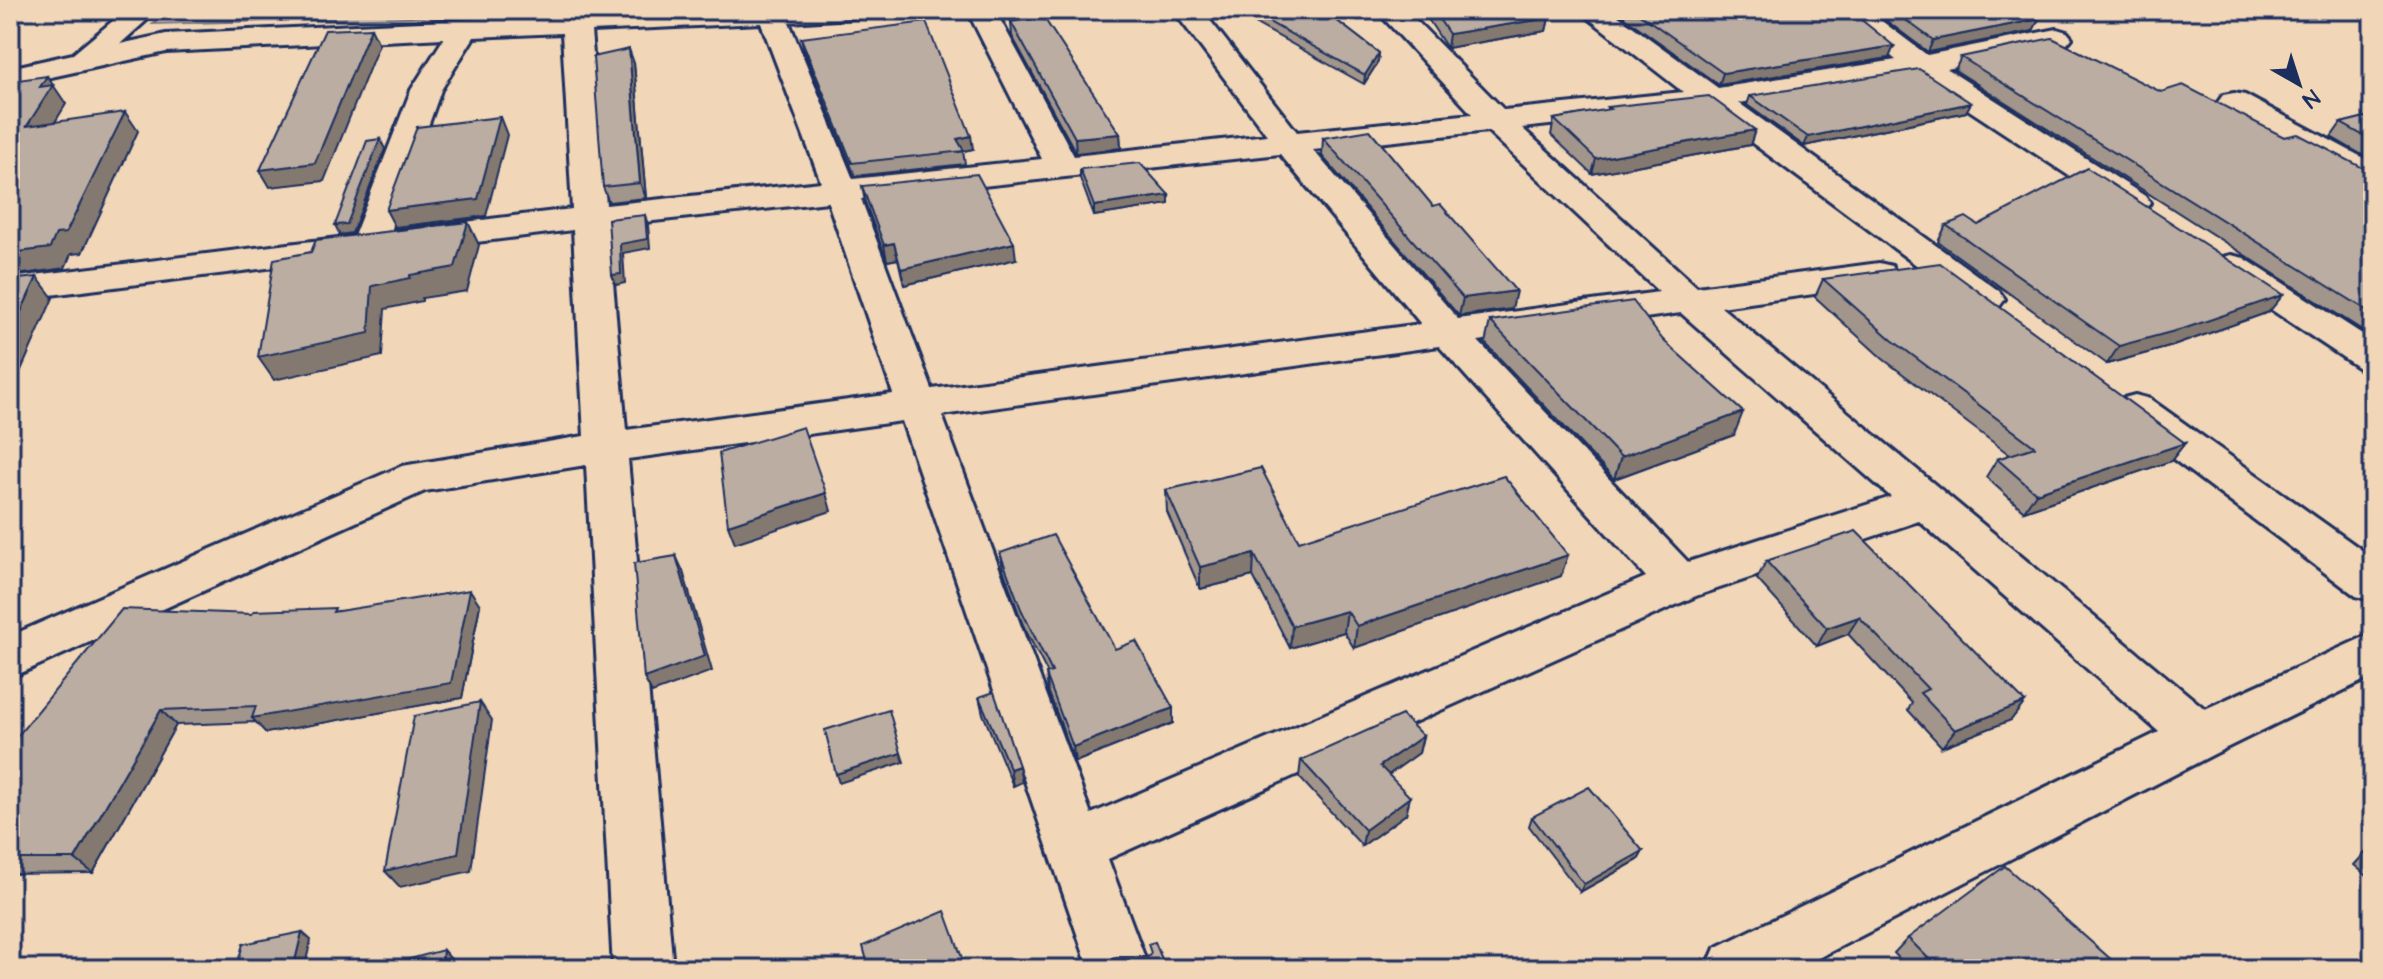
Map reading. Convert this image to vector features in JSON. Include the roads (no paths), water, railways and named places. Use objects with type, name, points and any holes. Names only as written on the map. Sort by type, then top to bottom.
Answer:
[{"type":"street","points":[[79,62],[144,10]]},
{"type":"street","points":[[10,77],[166,43],[852,10]]},
{"type":"street","points":[[981,10],[1063,167]]},
{"type":"street","points":[[1187,10],[1289,143],[1449,333],[1679,583]]},
{"type":"street","points":[[1390,10],[1496,121],[1689,300],[2200,736]]},
{"type":"street","points":[[1592,10],[2017,322]]},
{"type":"street","points":[[1849,10],[1921,65],[2161,221]]},
{"type":"street","points":[[772,14],[841,191],[1119,969]]},
{"type":"street","points":[[576,23],[643,969]]},
{"type":"street","points":[[368,245],[426,90],[464,29]]},
{"type":"street","points":[[10,289],[591,217],[1711,98],[1921,65],[2057,38]]},
{"type":"street","points":[[2234,102],[2373,177]]},
{"type":"street","points":[[2200,247],[2373,359]]},
{"type":"street","points":[[10,658],[417,477],[608,447],[1941,266]]},
{"type":"street","points":[[2106,387],[2373,583]]},
{"type":"street","points":[[1075,847],[1679,583],[1927,502]]},
{"type":"street","points":[[1736,969],[2200,736],[2373,653]]}]
